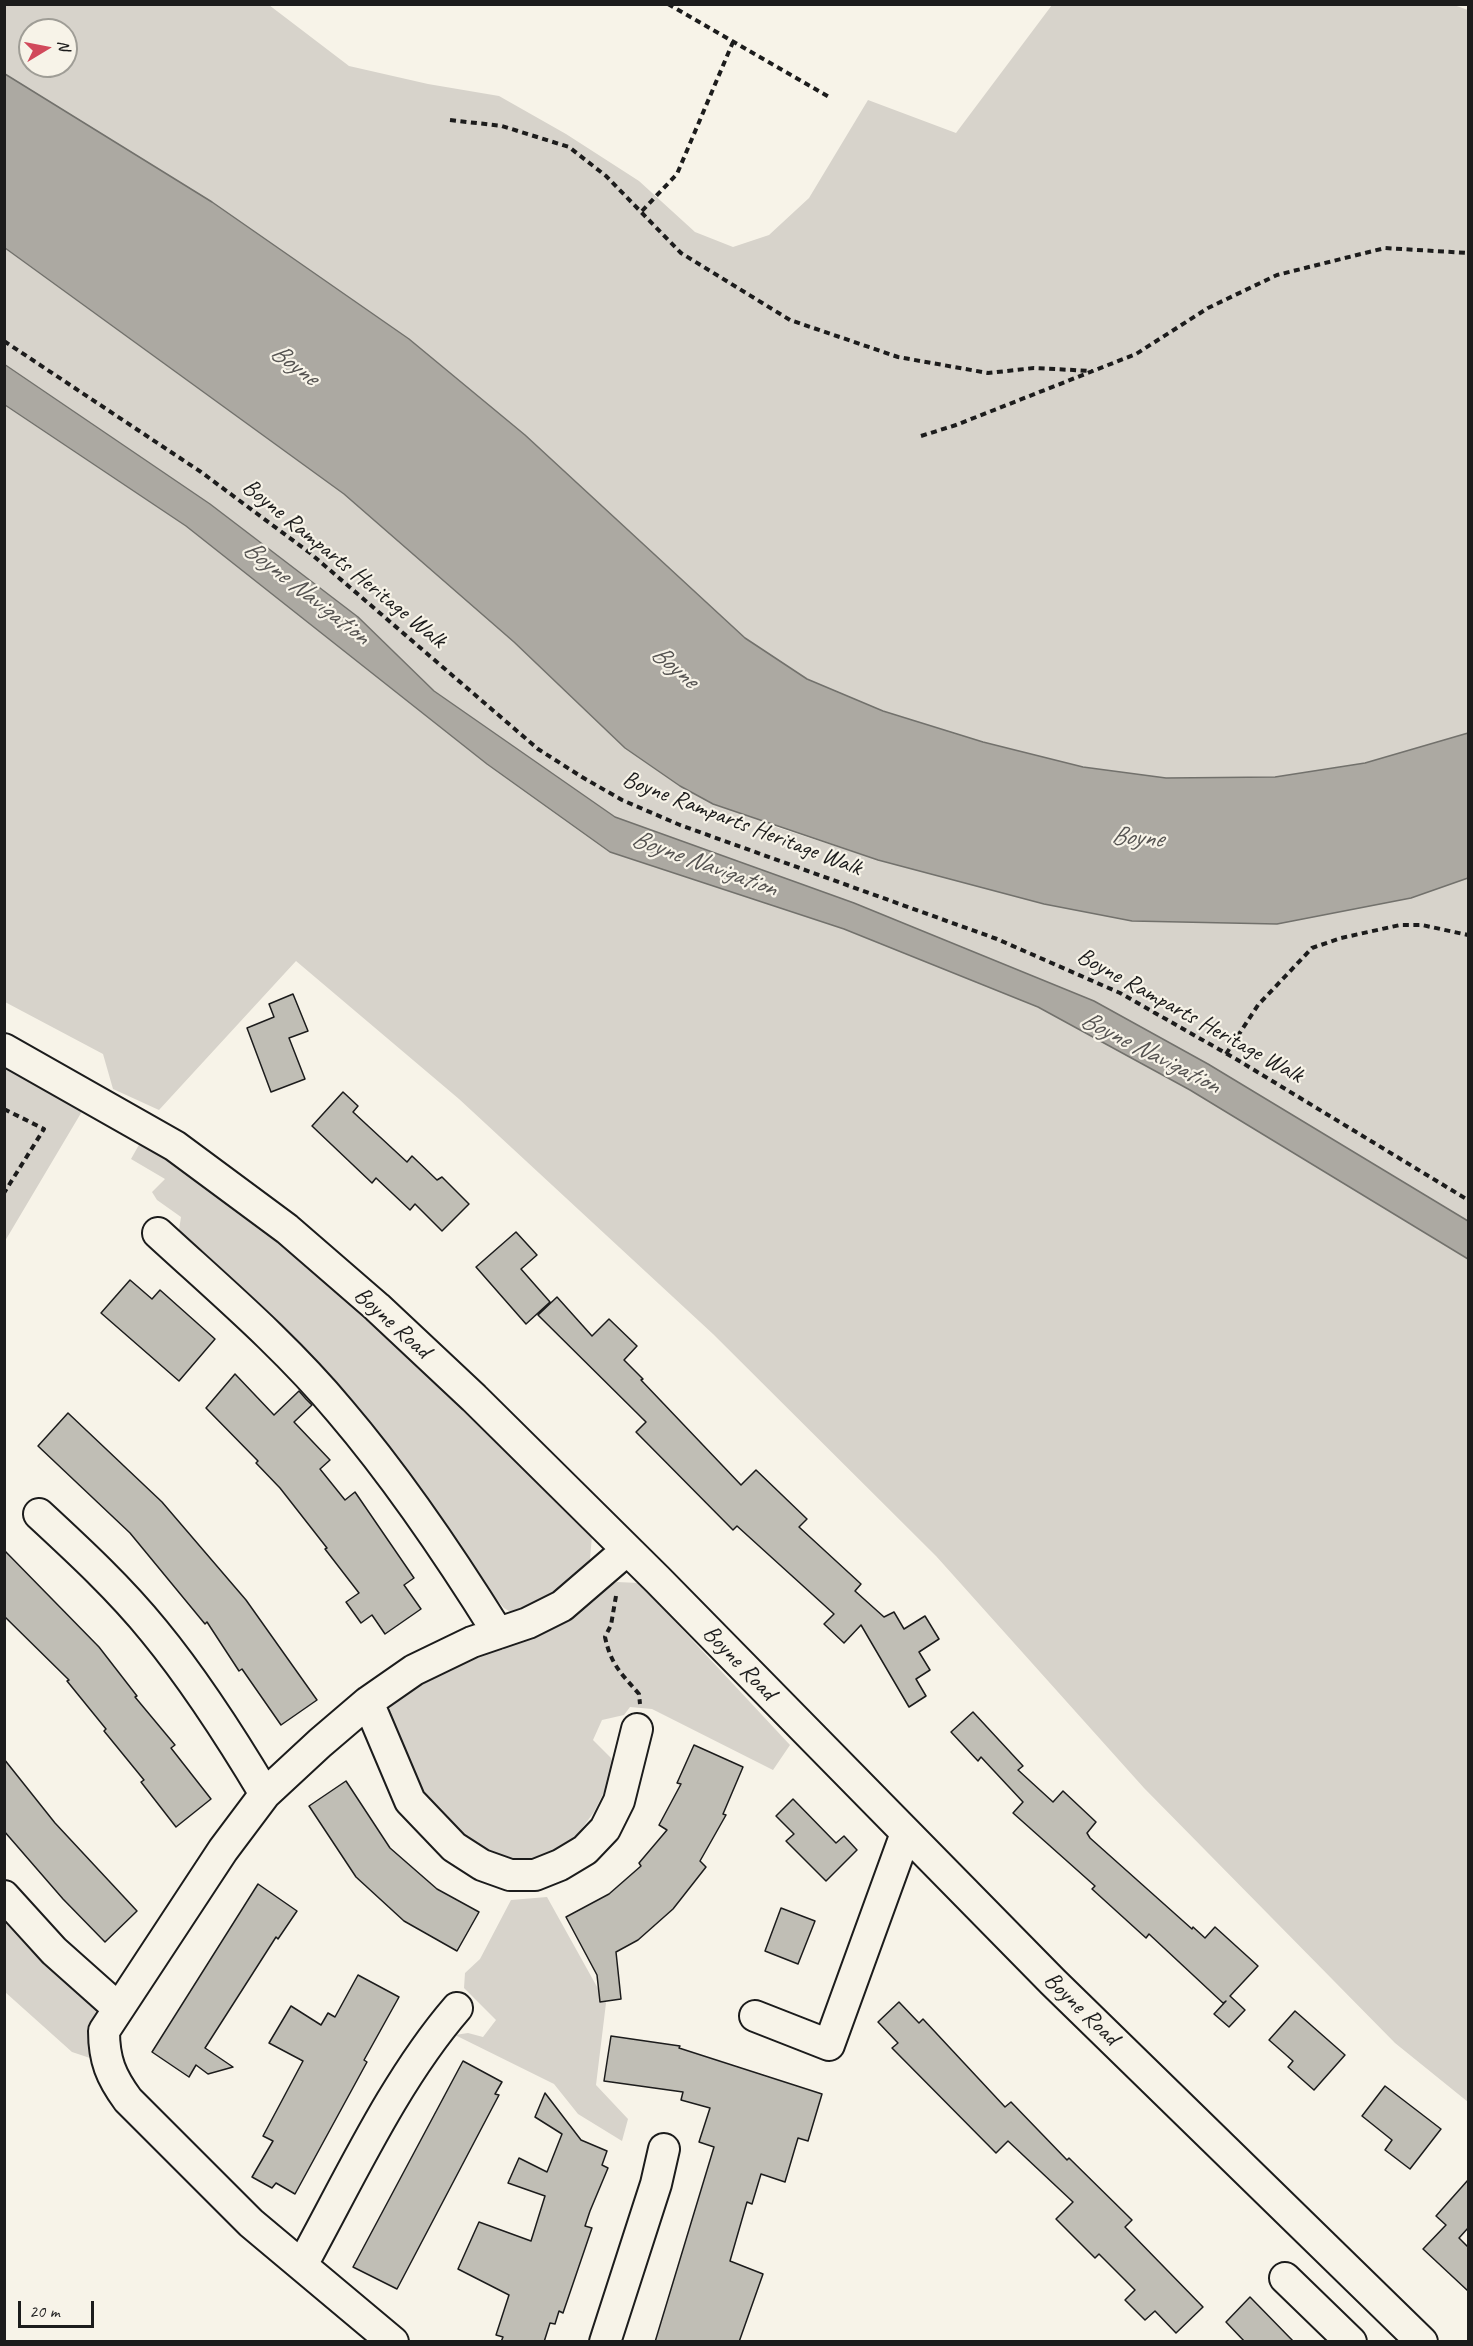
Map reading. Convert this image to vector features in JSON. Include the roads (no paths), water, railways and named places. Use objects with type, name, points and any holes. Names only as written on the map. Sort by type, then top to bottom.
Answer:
[{"type":"street","name":"Boyne Road","points":[[4,1049],[175,1146],[287,1229],[474,1398],[619,1558],[906,1833],[1053,1982],[1422,2342]]},
{"type":"street","points":[[158,1233],[276,1343],[339,1409],[388,1469],[446,1550],[498,1633]]},
{"type":"street","points":[[39,1514],[108,1580],[153,1629],[202,1693],[265,1794]]},
{"type":"street","points":[[393,2342],[251,2223],[128,2100],[112,2079],[104,2054],[104,2031],[223,1850],[265,1794],[368,1702],[414,1670],[472,1642],[562,1606],[619,1558]]},
{"type":"street","points":[[368,1702],[410,1801],[454,1847],[482,1865],[510,1875],[535,1875],[560,1865],[585,1850],[605,1829],[619,1801],[637,1729]]},
{"type":"street","points":[[755,2016],[829,2045],[906,1833]]},
{"type":"street","points":[[4,1896],[54,1951],[118,2008]]},
{"type":"street","points":[[302,2265],[430,2039],[457,2008]]},
{"type":"street","points":[[605,2342],[656,2184],[664,2149]]},
{"type":"street","points":[[1285,2278],[1351,2342]]},
{"type":"water","name":"Boyne","points":[[5,74],[212,202],[409,339],[525,435],[745,638],[807,679],[883,711],[983,742],[1083,767],[1166,778],[1275,777],[1365,763],[1468,733],[1468,878],[1411,898],[1277,924],[1132,921],[1044,904],[878,860],[713,804],[680,786],[625,748],[514,642],[344,494],[5,248]]},
{"type":"water","name":"Boyne Navigation","points":[[4,364],[210,504],[358,617],[434,691],[615,817],[854,903],[1094,1001],[1208,1064],[1468,1221],[1468,1259],[1190,1090],[1038,1007],[844,929],[610,852],[487,764],[186,526],[5,405]]}]
